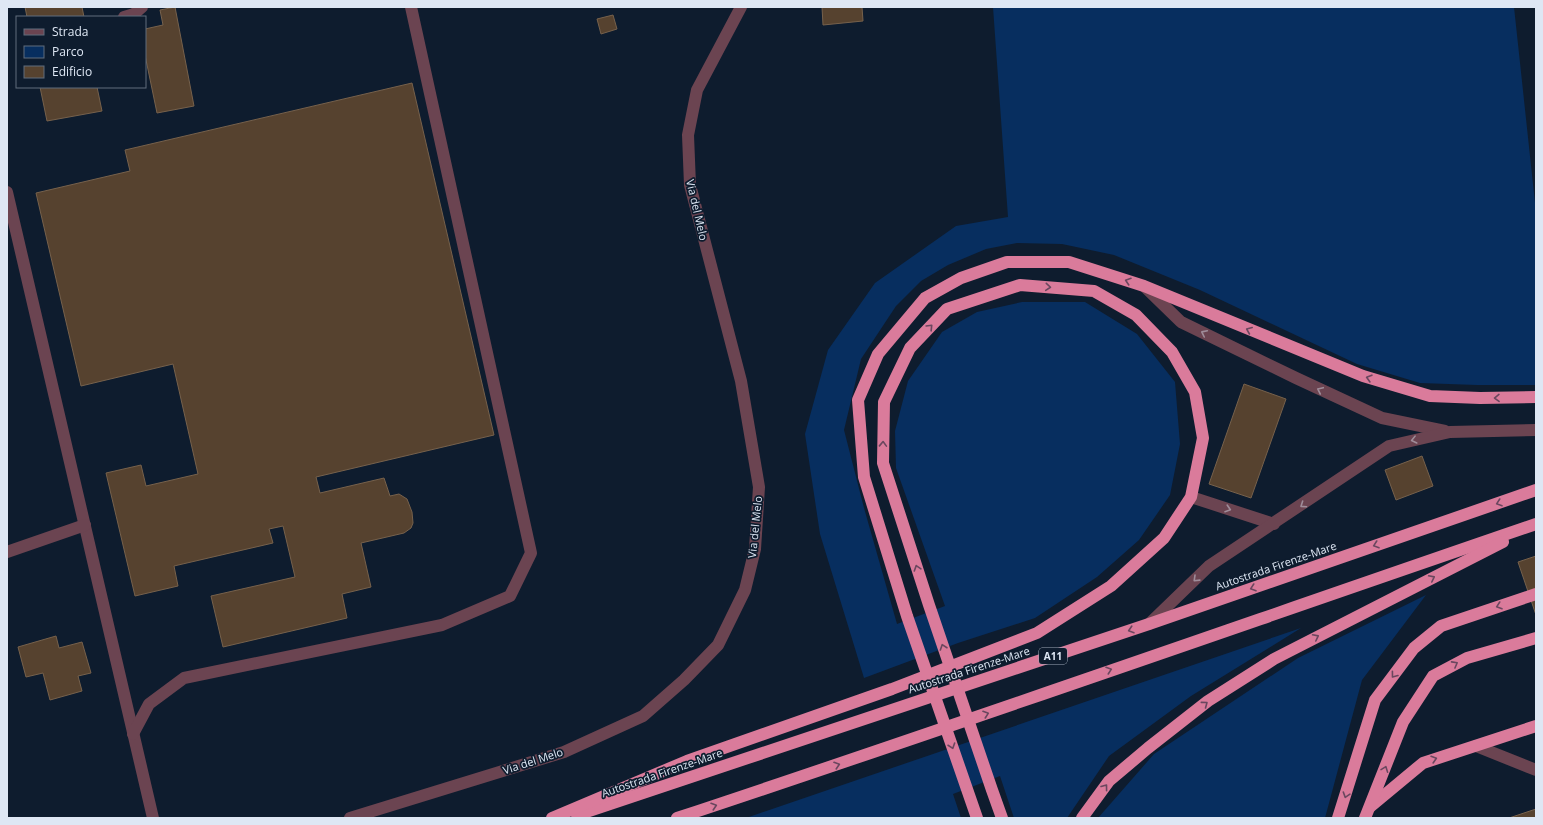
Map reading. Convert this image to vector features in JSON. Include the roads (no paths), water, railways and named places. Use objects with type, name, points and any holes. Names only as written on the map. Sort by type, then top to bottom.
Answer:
[{"type":"highway","points":[[977,818],[907,616],[864,477],[858,400],[878,354],[925,298],[961,278],[1007,262],[1069,262],[1144,286],[1356,374],[1430,396],[1480,398],[1536,397]]},
{"type":"highway","points":[[552,818],[687,761],[892,689],[1037,633],[1111,586],[1164,538],[1191,497],[1203,438],[1196,392],[1172,352],[1136,315],[1094,291],[1020,285],[947,309],[910,348],[884,402],[883,463],[929,605],[992,790],[1002,818]]},
{"type":"highway","name":"Autostrada Firenze-Mare","points":[[568,818],[1149,624],[1536,490]]},
{"type":"highway","points":[[677,818],[906,742],[1157,654],[1536,525]]},
{"type":"highway","points":[[1082,818],[1109,781],[1208,701],[1228,688],[1274,659],[1536,525]]},
{"type":"highway","points":[[1338,818],[1375,700],[1414,648],[1441,626],[1536,594]]},
{"type":"highway","points":[[1367,813],[1403,722],[1433,676],[1467,658],[1536,638]]},
{"type":"highway","points":[[1367,813],[1423,762],[1536,726]]},
{"type":"street","points":[[127,16],[134,14],[142,7]]},
{"type":"street","points":[[134,734],[149,704],[184,678],[442,625],[510,596],[531,553],[411,7]]},
{"type":"street","name":"Via del Melo","points":[[350,818],[564,752],[643,716],[684,680],[718,645],[745,590],[755,549],[759,486],[741,381],[690,185],[688,135],[698,90],[741,7]]},
{"type":"street","points":[[7,192],[153,818]]},
{"type":"street","points":[[1144,286],[1181,322],[1296,378],[1382,418],[1450,432]]},
{"type":"street","points":[[1149,624],[1209,566],[1389,446],[1450,432],[1536,430]]},
{"type":"street","points":[[1191,497],[1274,524]]},
{"type":"street","points":[[7,552],[84,525]]},
{"type":"street","points":[[1476,746],[1536,770]]}]
